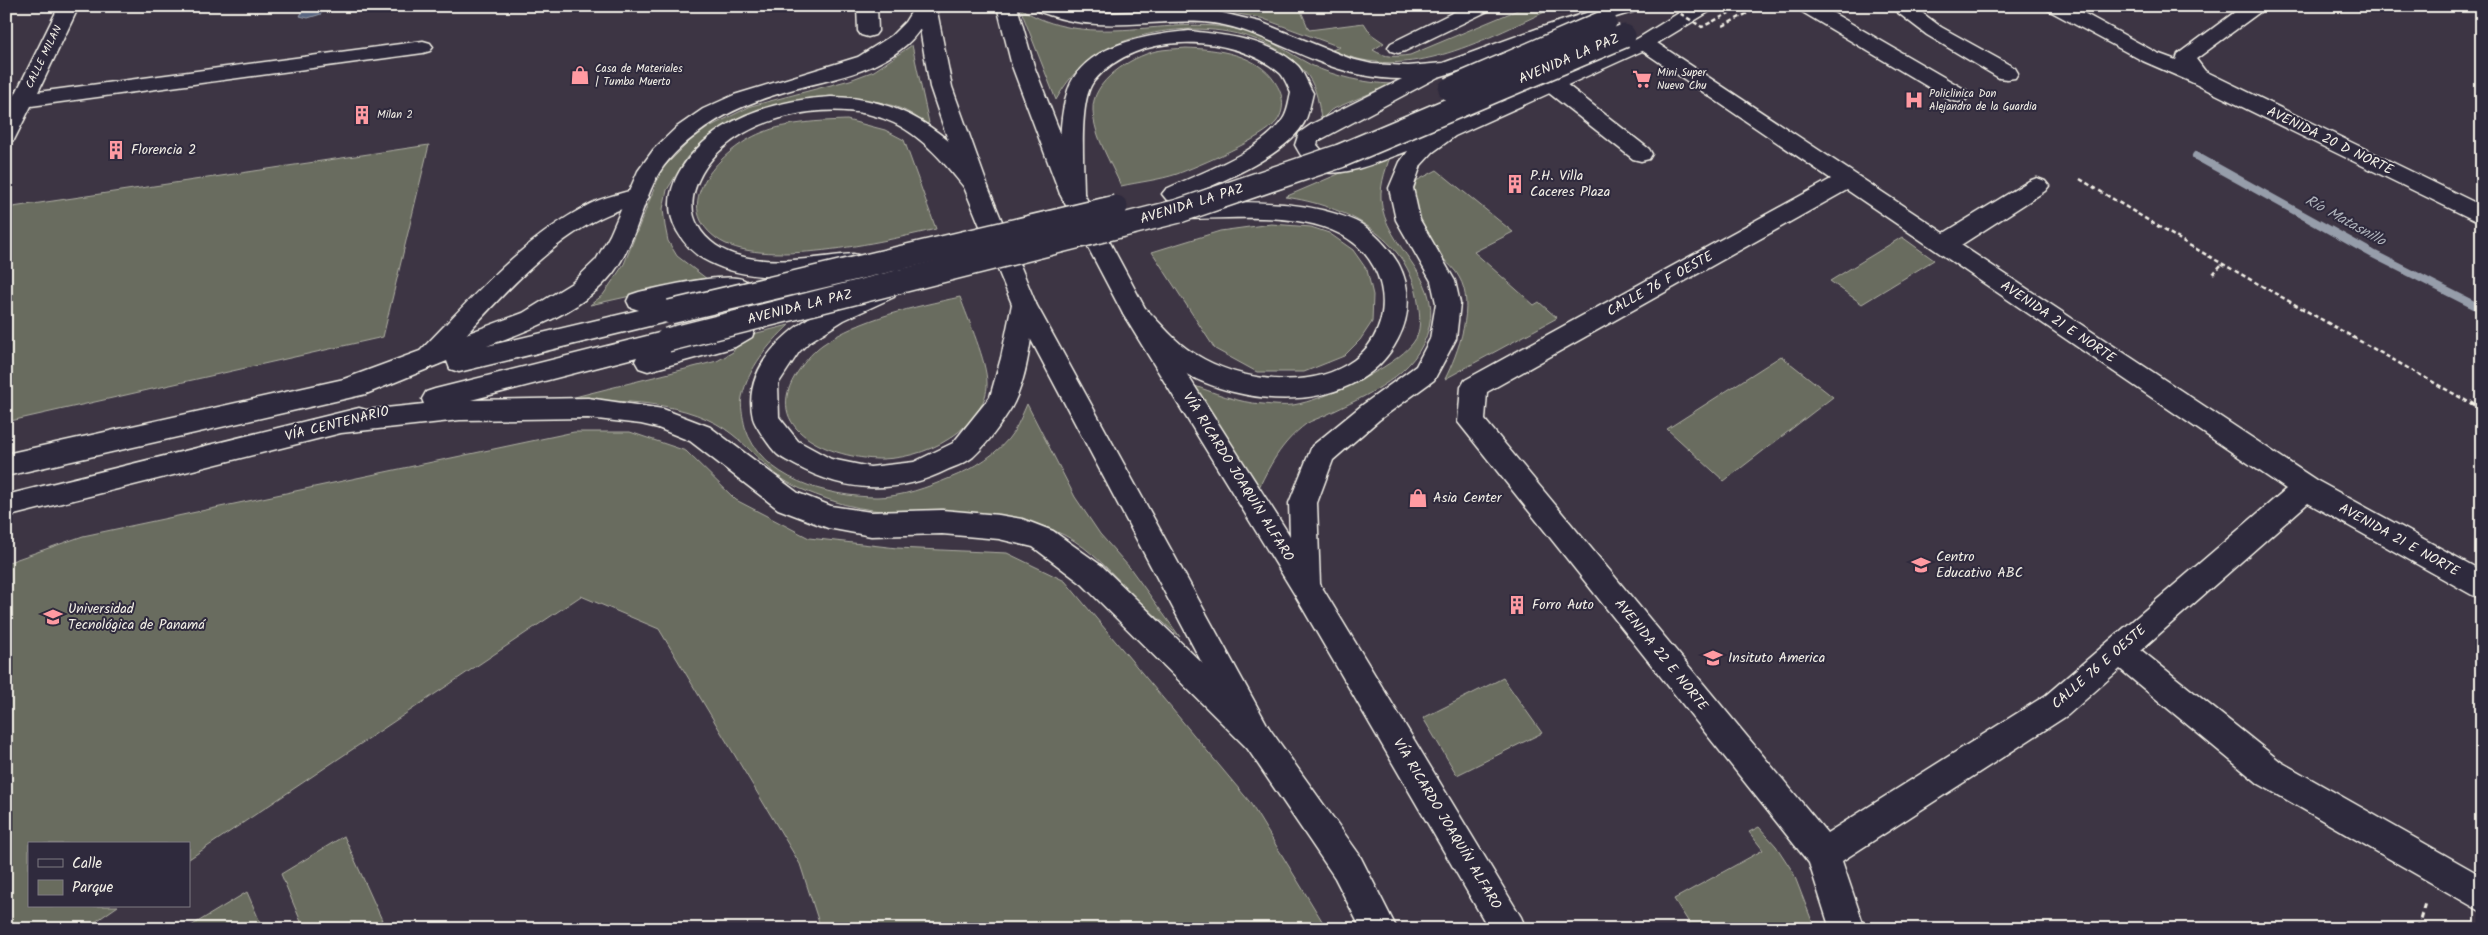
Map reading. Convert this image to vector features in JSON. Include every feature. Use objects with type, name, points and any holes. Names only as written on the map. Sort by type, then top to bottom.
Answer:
[{"type":"main road","name":"CALLE MILAN","points":[[6,135],[15,102],[69,6]]},
{"type":"main road","points":[[867,6],[868,31]]},
{"type":"main road","points":[[925,6],[941,87],[976,187],[1024,304],[1258,738],[1347,866],[1380,929]]},
{"type":"main road","points":[[6,465],[348,388],[532,319],[554,307],[592,280],[613,256],[645,179],[661,155],[689,129],[702,120],[754,95],[859,65],[890,48],[904,36],[918,21],[925,6]]},
{"type":"main road","name":"VÍA RICARDO JOAQUÍN ALFARO","points":[[1007,6],[1023,66],[1072,194],[1136,314],[1306,586],[1509,929]]},
{"type":"main road","points":[[1043,6],[1067,15],[1099,20],[1195,16],[1231,19],[1266,29],[1309,51],[1345,65],[1383,71],[1435,71]]},
{"type":"main road","points":[[1398,46],[1483,6]]},
{"type":"main road","points":[[1632,6],[1591,17],[1435,71],[1320,129],[1307,138],[1306,145],[1319,163],[1328,166],[1340,166],[1447,131],[1553,85],[1634,40],[1705,6]]},
{"type":"main road","name":"AVENIDA LA PAZ","points":[[1176,202],[1308,150],[1645,6]]},
{"type":"main road","name":"AVENIDA LA PAZ","points":[[667,340],[915,266],[1176,202],[1340,156],[1634,40],[1696,6]]},
{"type":"main road","points":[[1806,6],[1958,95]]},
{"type":"main road","points":[[1899,6],[1934,31],[2008,72]]},
{"type":"main road","name":"AVENIDA 20 D NORTE","points":[[2055,6],[2150,57],[2191,67],[2477,206]]},
{"type":"main road","points":[[2219,6],[2240,17]]},
{"type":"main road","points":[[2191,67],[2240,17],[2258,6]]},
{"type":"main road","points":[[1072,194],[1074,112],[1079,89],[1092,69],[1112,53],[1150,38],[1175,34],[1203,34],[1242,42],[1269,54],[1284,65],[1295,78],[1302,98],[1300,110],[1290,125],[1261,151],[1176,202]]},
{"type":"main road","name":"AVENIDA 21 E NORTE","points":[[1634,40],[2306,488],[2482,586]]},
{"type":"main road","points":[[15,102],[423,47]]},
{"type":"main road","points":[[1553,85],[1641,154]]},
{"type":"main road","points":[[915,266],[771,268],[748,266],[728,261],[698,244],[682,219],[679,205],[682,189],[689,173],[710,148],[744,125],[783,111],[806,106],[844,104],[861,105],[903,119],[933,139],[976,187]]},
{"type":"main road","points":[[1306,586],[1303,503],[1322,454],[1370,413],[1425,373],[1444,339],[1448,303],[1443,281],[1408,220],[1401,188],[1412,162],[1425,147],[1447,131]]},
{"type":"main road","name":"CALLE 76 F OESTE","points":[[1474,386],[1846,181]]},
{"type":"main road","points":[[1943,245],[2037,186]]},
{"type":"main road","points":[[430,357],[507,277],[560,232],[600,209],[637,197]]},
{"type":"main road","points":[[1136,314],[1185,360],[1231,381],[1279,388],[1331,383],[1362,368],[1388,340],[1393,322],[1396,294],[1394,283],[1383,258],[1349,228],[1314,217],[1176,202]]},
{"type":"main road","points":[[915,266],[823,320],[792,344],[772,368],[767,380],[764,396],[767,420],[785,446],[812,464],[850,476],[889,478],[907,475],[943,461],[973,441],[997,410],[1005,391],[1011,372],[1024,304]]},
{"type":"main road","name":"AVENIDA LA PAZ","points":[[348,388],[670,312],[915,266]]},
{"type":"main road","points":[[460,410],[726,340],[743,331],[751,307],[737,287],[702,288],[483,337]]},
{"type":"main road","name":"VÍA CENTENARIO","points":[[6,506],[667,340]]},
{"type":"main road","name":"AVENIDA 22 E NORTE","points":[[1474,386],[1471,422],[1823,854],[1848,929]]},
{"type":"main road","points":[[342,423],[460,410],[588,408],[663,418],[686,427],[716,444],[788,501],[828,517],[871,524],[942,522],[1022,531],[1044,539],[1092,575],[1258,738]]},
{"type":"main road","name":"CALLE 76 E OESTE","points":[[1823,854],[2057,705],[2306,488]]},
{"type":"main road","points":[[2119,650],[2270,773],[2482,895]]},
{"type":"path","points":[[1668,6],[1702,27],[1743,6]]},
{"type":"path","points":[[2080,179],[2222,264],[2482,409]]},
{"type":"path","points":[[2213,274],[2222,264]]},
{"type":"green space","points":[[1193,6],[1299,6],[1309,30],[1364,23],[1371,34],[1384,43],[1373,50],[1386,56],[1395,56],[1410,55],[1527,6],[1558,6],[1476,43],[1447,53],[1419,60],[1390,63],[1361,60],[1332,50],[1340,47],[1261,18]]},
{"type":"green space","points":[[1020,8],[1045,21],[1071,28],[1124,30],[1205,25],[1243,30],[1263,38],[1311,65],[1330,73],[1361,81],[1392,84],[1331,110],[1321,120],[1314,86],[1308,76],[1288,57],[1264,43],[1236,34],[1207,30],[1177,30],[1147,34],[1120,43],[1096,55],[1073,75],[1056,100]]},
{"type":"green space","points":[[912,45],[929,123],[925,124],[906,111],[896,107],[874,101],[840,98],[716,132],[687,157],[667,190],[663,209],[668,241],[677,256],[707,279],[590,305],[603,295],[624,264],[662,169],[690,141],[709,127],[751,106],[850,80],[874,71]]},
{"type":"green space","points":[[1186,48],[1223,52],[1247,59],[1258,65],[1275,82],[1280,91],[1282,111],[1280,116],[1270,128],[1246,143],[1215,158],[1170,176],[1121,186],[1096,130],[1093,111],[1094,100],[1098,90],[1114,72],[1135,59],[1156,51]]},
{"type":"green space","points":[[847,120],[885,130],[904,140],[936,229],[856,246],[791,253],[761,252],[736,248],[716,238],[703,224],[698,209],[699,193],[718,163],[746,140],[782,126]]},
{"type":"green space","points":[[429,145],[383,337],[6,422],[6,208]]},
{"type":"green space","points":[[1392,151],[1383,181],[1381,199],[1384,216],[1420,276],[1427,292],[1431,309],[1429,327],[1423,344],[1414,358],[1389,382],[1358,400],[1308,423],[1297,431],[1276,456],[1256,494],[1189,384],[1244,402],[1293,405],[1322,397],[1358,382],[1391,363],[1413,343],[1419,328],[1418,302],[1412,279],[1402,259],[1388,242],[1370,228],[1351,217],[1307,201],[1285,197]]},
{"type":"green space","points":[[1437,170],[1513,232],[1474,252],[1534,305],[1539,302],[1557,318],[1445,379],[1460,343],[1463,329],[1466,301],[1464,288],[1457,273],[1436,251],[1424,234],[1414,213],[1412,200],[1416,181]]},
{"type":"green space","points":[[1271,224],[1311,227],[1329,233],[1353,250],[1367,270],[1373,295],[1372,322],[1360,340],[1344,356],[1304,372],[1257,372],[1215,349],[1152,252],[1220,231]]},
{"type":"green space","points":[[1902,237],[1934,260],[1862,304],[1830,281]]},
{"type":"green space","points":[[960,297],[981,352],[986,374],[987,390],[978,411],[957,433],[941,444],[922,452],[903,457],[883,459],[846,455],[810,440],[796,428],[788,414],[787,396],[795,376],[807,359],[818,348],[837,336],[871,321],[906,309]]},
{"type":"green space","points":[[789,325],[774,340],[754,366],[741,400],[745,427],[753,445],[765,460],[799,482],[818,489],[858,496],[877,497],[915,491],[959,474],[977,465],[994,453],[1014,431],[1027,404],[1075,497],[1100,534],[1130,568],[1180,637],[1084,548],[1064,535],[1036,524],[978,515],[888,512],[859,508],[830,500],[788,483],[725,429],[686,411],[664,406],[617,401],[551,403],[717,361],[733,352],[741,337]]},
{"type":"green space","points":[[1781,356],[1833,397],[1724,481],[1667,429]]},
{"type":"green space","points":[[574,432],[630,432],[686,451],[736,500],[809,538],[897,548],[1007,553],[1065,581],[1249,801],[1327,929],[821,929],[800,864],[659,629],[581,596],[190,858],[190,842],[28,842],[28,908],[115,908],[85,929],[6,929],[6,563],[83,536]]},
{"type":"green space","points":[[1503,678],[1542,733],[1457,775],[1423,718]]},
{"type":"green space","points":[[1759,827],[1776,846],[1793,872],[1815,929],[1693,929],[1674,899],[1763,850],[1749,832]]},
{"type":"green space","points":[[344,836],[382,920],[368,929],[304,929],[281,874]]},
{"type":"green space","points":[[247,892],[263,929],[186,929]]},
{"type":"water","points":[[293,6],[325,7],[321,14],[308,18],[300,16],[304,9]]},
{"type":"waterway","name":"Río Matasnillo","points":[[2196,156],[2373,254],[2482,309]]},
{"type":"place","name":"Casa de Materiales | Tumba Muerto","points":[[580,75]]},
{"type":"place","name":"Mini Super Nuevo Chu","points":[[1642,79]]},
{"type":"place","name":"Policlinica Don Alejandro de la Guardia","points":[[1914,100]]},
{"type":"place","name":"Milan 2","points":[[362,115]]},
{"type":"place","name":"Florencia 2","points":[[116,150]]},
{"type":"place","name":"P.H. Villa Caceres Plaza","points":[[1515,184]]},
{"type":"place","name":"Asia Center","points":[[1418,498]]},
{"type":"place","name":"Centro Educativo ABC","points":[[1921,565]]},
{"type":"place","name":"Forro Auto","points":[[1517,605]]},
{"type":"place","name":"Universidad Tecnológica de Panamá","points":[[53,617]]},
{"type":"place","name":"Insituto America","points":[[1713,658]]}]
